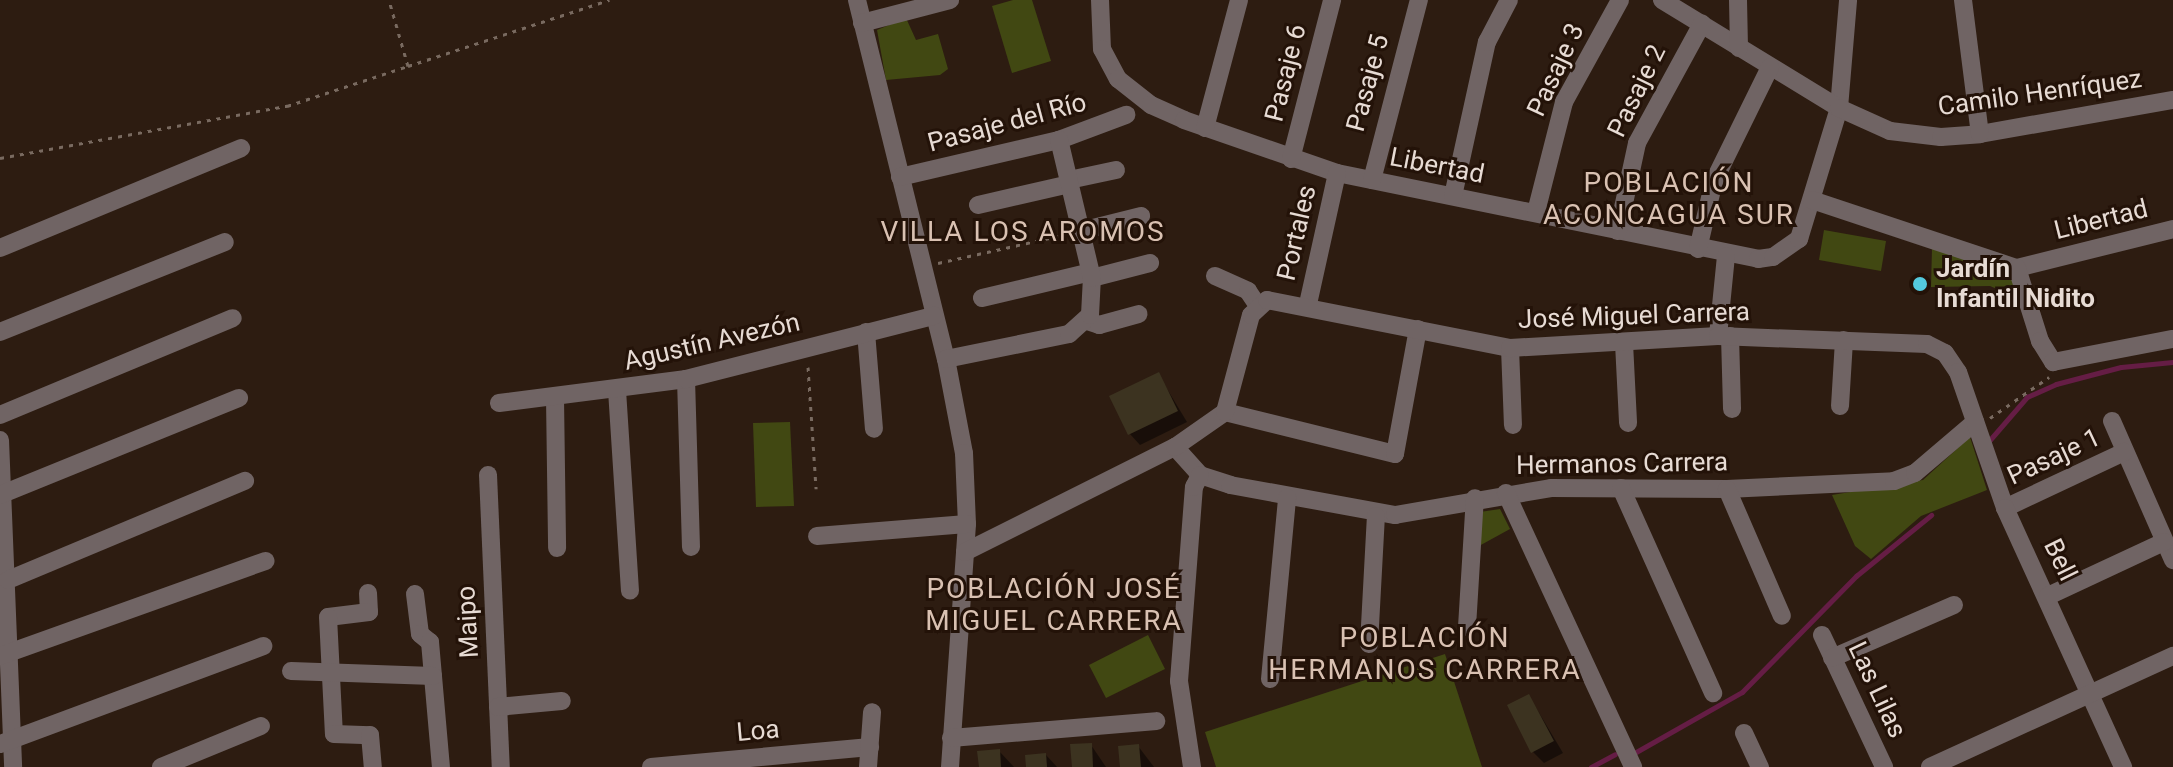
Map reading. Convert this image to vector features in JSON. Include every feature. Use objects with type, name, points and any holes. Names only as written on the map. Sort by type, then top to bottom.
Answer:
[{"type":"street","points":[[857,0],[946,359],[964,453],[967,524],[950,767]]},
{"type":"street","points":[[862,23],[950,0]]},
{"type":"street","name":"Libertad","points":[[1100,0],[1102,49],[1118,79],[1151,105],[1205,128],[1337,173],[1536,212],[1726,256],[1758,259],[1786,250],[1799,239],[1839,108],[1848,0]]},
{"type":"street","points":[[1205,128],[1239,0]]},
{"type":"street","name":"Pasaje 6","points":[[1291,159],[1332,0]]},
{"type":"street","name":"Pasaje 5","points":[[1372,180],[1419,0]]},
{"type":"street","points":[[1453,196],[1487,42],[1509,0]]},
{"type":"street","name":"Pasaje 3","points":[[1536,212],[1564,102],[1620,0]]},
{"type":"street","name":"Camilo Henríquez","points":[[1662,0],[1839,108],[1890,131],[1941,137],[1980,134],[2173,100]]},
{"type":"street","points":[[1738,0],[1739,48]]},
{"type":"street","points":[[1963,0],[1980,134]]},
{"type":"street","name":"Pasaje 2","points":[[1618,231],[1637,143],[1702,24]]},
{"type":"street","points":[[1698,249],[1714,181],[1770,67]]},
{"type":"street","name":"Pasaje del Río","points":[[900,177],[1059,140],[1126,115]]},
{"type":"street","points":[[946,359],[1069,334],[1087,321],[1094,301],[1092,275],[1059,140]]},
{"type":"street","points":[[0,248],[241,148]]},
{"type":"street","points":[[978,205],[1116,170]]},
{"type":"street","name":"Portales","points":[[1308,304],[1337,173]]},
{"type":"street","points":[[1812,200],[2017,268],[2040,341],[2053,362],[2062,365],[2173,339]]},
{"type":"street","points":[[1081,231],[1141,216]]},
{"type":"street","name":"Libertad","points":[[2017,268],[2173,229]]},
{"type":"street","points":[[0,332],[225,242]]},
{"type":"street","points":[[1726,256],[1724,336],[1732,409]]},
{"type":"street","points":[[982,298],[1150,263]]},
{"type":"street","points":[[965,552],[1175,447],[1225,412],[1258,306],[1248,291],[1215,276]]},
{"type":"street","name":"José Miguel Carrera","points":[[1258,306],[1275,299],[1308,304],[1510,348],[1724,336],[1936,346],[1958,372]]},
{"type":"street","points":[[1087,321],[1099,325],[1139,314]]},
{"type":"street","name":"Agustín Avezón","points":[[499,403],[686,379],[934,316]]},
{"type":"street","points":[[0,415],[233,318]]},
{"type":"street","points":[[1225,412],[1395,454],[1418,329]]},
{"type":"street","points":[[866,332],[874,429]]},
{"type":"street","points":[[1840,406],[1844,340]]},
{"type":"street","points":[[1624,343],[1628,423]]},
{"type":"street","points":[[1510,348],[1513,425]]},
{"type":"street","name":"Bell","points":[[1958,372],[2005,508],[2048,596],[2123,767]]},
{"type":"street","points":[[686,379],[691,547]]},
{"type":"street","points":[[617,390],[630,591]]},
{"type":"street","points":[[2,495],[239,398]]},
{"type":"street","points":[[555,398],[557,548]]},
{"type":"street","points":[[2112,421],[2173,560]]},
{"type":"street","name":"Hermanos Carrera","points":[[1200,475],[1287,498],[1376,516],[1506,493],[1621,488],[1727,489],[1894,481],[1915,473],[1975,422]]},
{"type":"street","points":[[0,440],[8,580],[4,656],[6,744],[13,767]]},
{"type":"street","points":[[1175,447],[1200,475],[1194,487],[1179,681],[1192,767]]},
{"type":"street","name":"Pasaje 1","points":[[2005,508],[2124,452]]},
{"type":"street","name":"Maipo","points":[[488,475],[501,767]]},
{"type":"street","points":[[8,580],[245,481]]},
{"type":"street","points":[[1621,488],[1713,693]]},
{"type":"street","points":[[1727,489],[1782,616]]},
{"type":"street","points":[[1506,493],[1633,767]]},
{"type":"street","points":[[1270,679],[1287,498]]},
{"type":"street","points":[[1467,627],[1475,498]]},
{"type":"street","points":[[1369,644],[1376,516]]},
{"type":"street","points":[[817,536],[967,524]]},
{"type":"street","points":[[2048,596],[2164,542]]},
{"type":"street","points":[[4,656],[265,561]]},
{"type":"street","points":[[368,593],[369,612],[328,617],[334,734],[370,735],[373,767]]},
{"type":"street","points":[[415,594],[433,676],[441,767]]},
{"type":"street","points":[[1832,658],[1954,605]]},
{"type":"street","name":"Las Lilas","points":[[1822,635],[1884,767]]},
{"type":"street","points":[[6,744],[263,646]]},
{"type":"street","points":[[1930,767],[2173,656]]},
{"type":"street","points":[[291,671],[433,676]]},
{"type":"street","points":[[498,707],[562,701]]},
{"type":"street","points":[[868,767],[872,712]]},
{"type":"street","points":[[951,738],[1156,721]]},
{"type":"street","points":[[161,767],[261,726]]},
{"type":"street","points":[[1744,733],[1760,767]]},
{"type":"street","name":"Loa","points":[[651,767],[870,747]]},
{"type":"path","points":[[389,0],[408,66]]},
{"type":"path","points":[[0,158],[287,106],[609,0]]},
{"type":"path","points":[[922,266],[1081,231]]},
{"type":"path","points":[[806,347],[816,489]]},
{"type":"path","points":[[1975,422],[1991,418],[2052,375],[2053,362]]},
{"type":"green space","points":[[1013,0],[1032,0],[1051,61],[1012,73],[992,6]]},
{"type":"green space","points":[[906,18],[916,40],[938,34],[948,69],[940,75],[886,80],[877,30]]},
{"type":"green space","points":[[1824,230],[1886,241],[1881,271],[1819,260]]},
{"type":"green space","points":[[1932,248],[2012,274],[2020,299],[1990,286],[1931,287]]},
{"type":"green space","points":[[790,422],[794,506],[756,507],[753,423]]},
{"type":"green space","points":[[1970,437],[1987,490],[1921,516],[1871,559],[1855,546],[1832,495],[1923,480]]},
{"type":"green space","points":[[1500,509],[1510,529],[1479,546],[1480,512]]},
{"type":"green space","points":[[1148,635],[1165,669],[1106,698],[1089,665]]},
{"type":"green space","points":[[1445,654],[1482,767],[1216,767],[1205,732]]},
{"type":"building","points":[[1159,372],[1178,411],[1128,435],[1109,396]]},
{"type":"building","points":[[1529,694],[1554,741],[1531,753],[1507,705]]},
{"type":"building","points":[[1092,743],[1093,767],[1072,767],[1070,744]]},
{"type":"building","points":[[1139,744],[1141,767],[1120,767],[1118,746]]},
{"type":"building","points":[[1000,749],[1001,767],[979,767],[977,751]]},
{"type":"building","points":[[1046,753],[1047,767],[1026,767],[1025,755]]},
{"type":"waterway","points":[[1988,442],[2027,397],[2056,384],[2121,367],[2173,362]]},
{"type":"waterway","points":[[1636,752],[1742,692],[1856,576],[1931,515]]},
{"type":"waterway","points":[[1591,767],[1615,754]]},
{"type":"place","name":"Jardín Infantil Nidito","points":[[1920,284]]},
{"type":"district","name":"POBLACIÓN ACONCAGUA SUR","points":[[1669,199]]},
{"type":"district","name":"VILLA LOS AROMOS","points":[[1023,232]]},
{"type":"district","name":"POBLACIÓN JOSÉ MIGUEL CARRERA","points":[[1054,605]]},
{"type":"district","name":"POBLACIÓN HERMANOS CARRERA","points":[[1425,654]]}]
